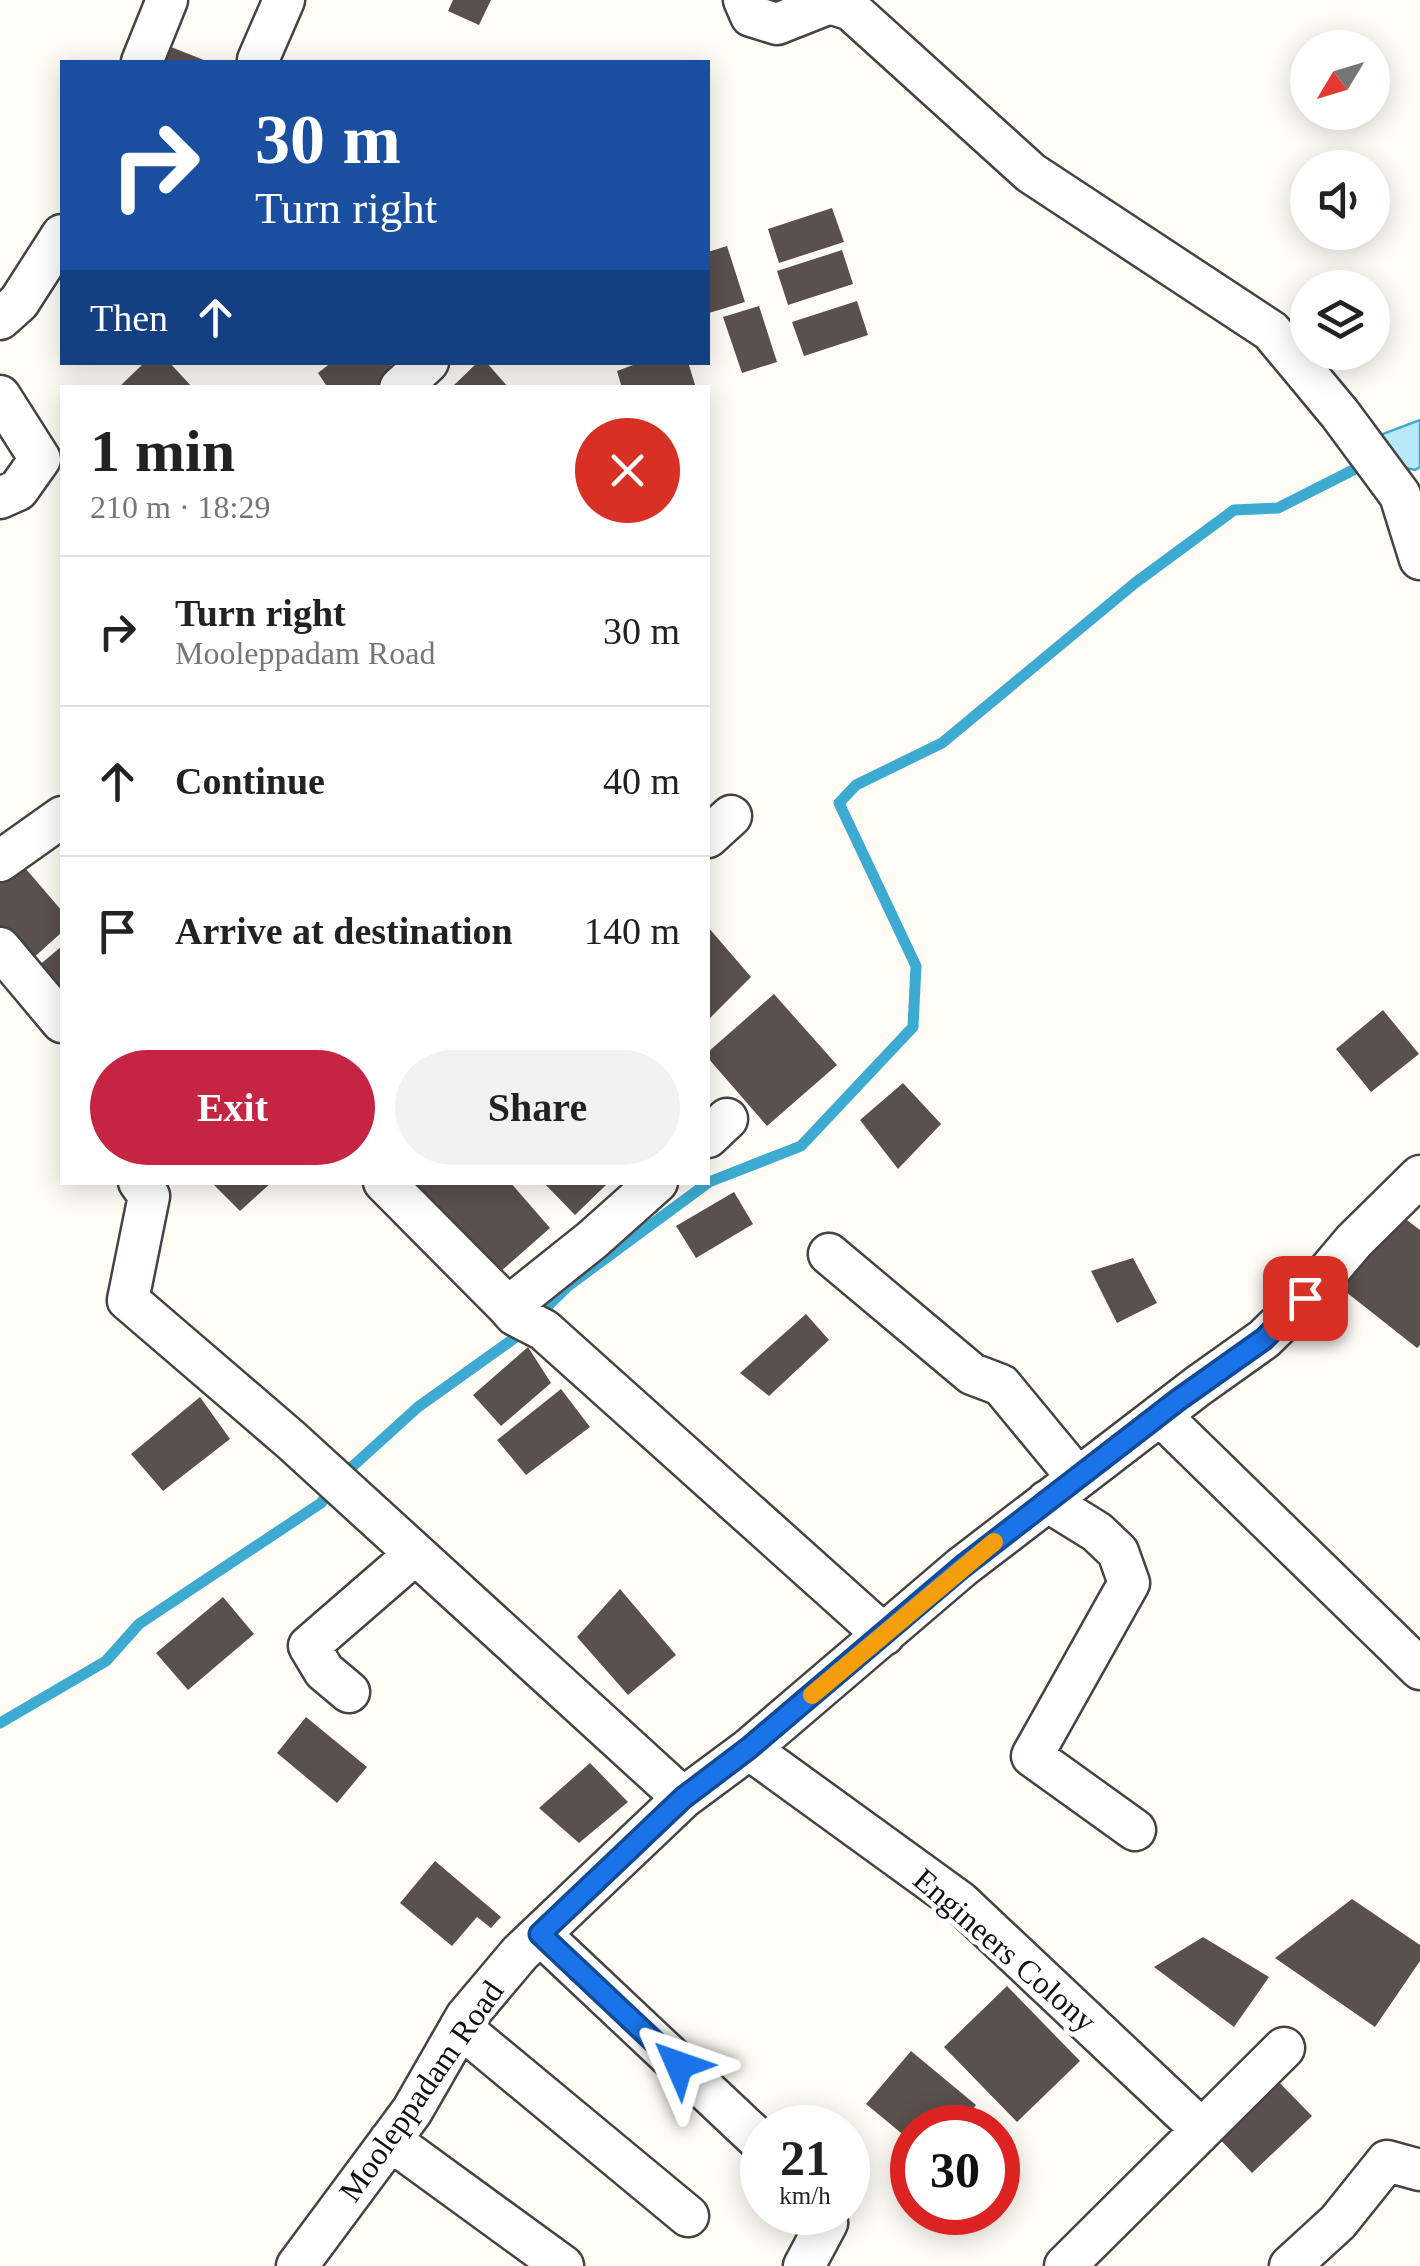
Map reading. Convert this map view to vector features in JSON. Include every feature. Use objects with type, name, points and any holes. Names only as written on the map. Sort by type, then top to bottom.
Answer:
[{"type":"street","points":[[143,60],[167,0]]},
{"type":"street","points":[[258,60],[284,0]]},
{"type":"street","points":[[744,0],[751,16],[777,24],[830,4],[852,10],[1031,172],[1271,331],[1400,495],[1420,559]]},
{"type":"street","points":[[0,319],[19,302],[60,238]]},
{"type":"street","points":[[403,385],[425,365]]},
{"type":"street","points":[[0,396],[40,459],[18,490],[0,498]]},
{"type":"street","points":[[0,860],[60,818]]},
{"type":"street","points":[[0,948],[60,1020]]},
{"type":"street","name":"Mooleppadam Road","points":[[297,2266],[412,2111],[460,2027],[520,1953],[683,1798],[749,1748],[962,1567],[1264,1339],[1354,1240],[1420,1176]]},
{"type":"street","points":[[141,1185],[149,1196],[128,1300],[683,1798]]},
{"type":"street","points":[[387,1185],[523,1318],[884,1635]]},
{"type":"street","points":[[523,1318],[592,1240],[653,1185]]},
{"type":"street","points":[[829,1254],[972,1374],[1001,1384],[1062,1489],[1118,1552],[1130,1583],[1032,1756],[1135,1830]]},
{"type":"street","points":[[1160,1414],[1420,1669]]},
{"type":"street","points":[[349,1692],[324,1672],[309,1646],[414,1555]]},
{"type":"street","name":"Engineers Colony","points":[[749,1748],[960,1902],[1201,2129]]},
{"type":"street","points":[[540,1934],[740,2123]]},
{"type":"street","points":[[460,2027],[688,2216]]},
{"type":"street","points":[[1065,2266],[1284,2048]]},
{"type":"street","points":[[390,2140],[562,2266]]},
{"type":"street","points":[[1290,2266],[1338,2222],[1387,2161],[1420,2170]]},
{"type":"street","points":[[804,2266],[821,2235]]},
{"type":"water","points":[[1420,420],[1420,467],[1415,470],[1391,465],[1372,438]]},
{"type":"building","points":[[453,0],[491,0],[479,25],[448,11]]},
{"type":"building","points":[[171,47],[204,60],[166,60]]},
{"type":"building","points":[[832,208],[844,242],[779,263],[768,229]]},
{"type":"building","points":[[727,246],[745,302],[710,313],[710,251]]},
{"type":"building","points":[[842,250],[853,284],[788,305],[777,271]]},
{"type":"building","points":[[857,301],[868,335],[804,356],[792,322]]},
{"type":"building","points":[[759,306],[777,362],[742,373],[723,317]]},
{"type":"building","points":[[142,365],[172,365],[190,385],[121,385]]},
{"type":"building","points":[[328,365],[390,365],[397,374],[381,385],[326,385],[318,373]]},
{"type":"building","points":[[475,365],[489,365],[506,385],[454,385]]},
{"type":"building","points":[[633,365],[689,365],[695,385],[621,385],[617,371]]},
{"type":"building","points":[[20,862],[60,909],[60,934],[30,961],[0,927],[0,880]]},
{"type":"building","points":[[710,929],[751,977],[710,1018]]},
{"type":"building","points":[[60,948],[60,994],[37,967]]},
{"type":"building","points":[[774,994],[837,1065],[767,1126],[710,1060],[710,1050]]},
{"type":"building","points":[[1383,1010],[1419,1054],[1371,1092],[1336,1049]]},
{"type":"building","points":[[903,1083],[941,1124],[898,1169],[860,1120]]},
{"type":"building","points":[[214,1185],[269,1185],[240,1211]]},
{"type":"building","points":[[417,1185],[513,1185],[550,1228],[492,1279],[413,1189]]},
{"type":"building","points":[[546,1185],[606,1185],[575,1215]]},
{"type":"building","points":[[734,1192],[753,1224],[696,1258],[676,1226]]},
{"type":"building","points":[[1399,1214],[1420,1230],[1417,1348],[1341,1288]]},
{"type":"building","points":[[1133,1258],[1157,1303],[1117,1323],[1091,1271]]},
{"type":"building","points":[[806,1314],[829,1340],[769,1396],[740,1373]]},
{"type":"building","points":[[528,1347],[551,1383],[501,1426],[473,1395]]},
{"type":"building","points":[[561,1389],[590,1427],[526,1475],[497,1440]]},
{"type":"building","points":[[200,1397],[230,1439],[163,1491],[131,1454]]},
{"type":"building","points":[[620,1589],[676,1655],[628,1695],[577,1637]]},
{"type":"building","points":[[223,1597],[254,1634],[188,1690],[156,1653]]},
{"type":"building","points":[[306,1717],[367,1767],[337,1803],[277,1753]]},
{"type":"building","points":[[590,1763],[628,1802],[579,1843],[539,1808]]},
{"type":"building","points":[[435,1861],[501,1917],[491,1928],[477,1917],[452,1946],[400,1903]]},
{"type":"building","points":[[1352,1899],[1420,1945],[1420,1961],[1375,2027],[1275,1958]]},
{"type":"building","points":[[1203,1937],[1269,1977],[1234,2027],[1154,1967]]},
{"type":"building","points":[[1007,1986],[1080,2061],[1020,2119],[1020,2105],[1000,2105],[944,2047]]},
{"type":"building","points":[[911,2051],[976,2105],[890,2105],[890,2124],[866,2104]]},
{"type":"building","points":[[1273,2076],[1312,2116],[1252,2173],[1214,2133]]},
{"type":"waterway","points":[[710,1182],[801,1146],[913,1027],[916,966],[839,803],[856,785],[942,743],[1135,583],[1234,510],[1278,508],[1367,463]]},
{"type":"waterway","points":[[343,1475],[418,1407],[516,1337],[568,1286],[705,1185]]},
{"type":"waterway","points":[[0,1723],[106,1661],[139,1624],[321,1503],[332,1489]]},
{"type":"slow traffic","points":[[812,1695],[994,1542]]},
{"type":"route","points":[[679,2065],[540,1934],[683,1798],[749,1748],[962,1567],[1178,1400],[1264,1339],[1305,1298]]}]
